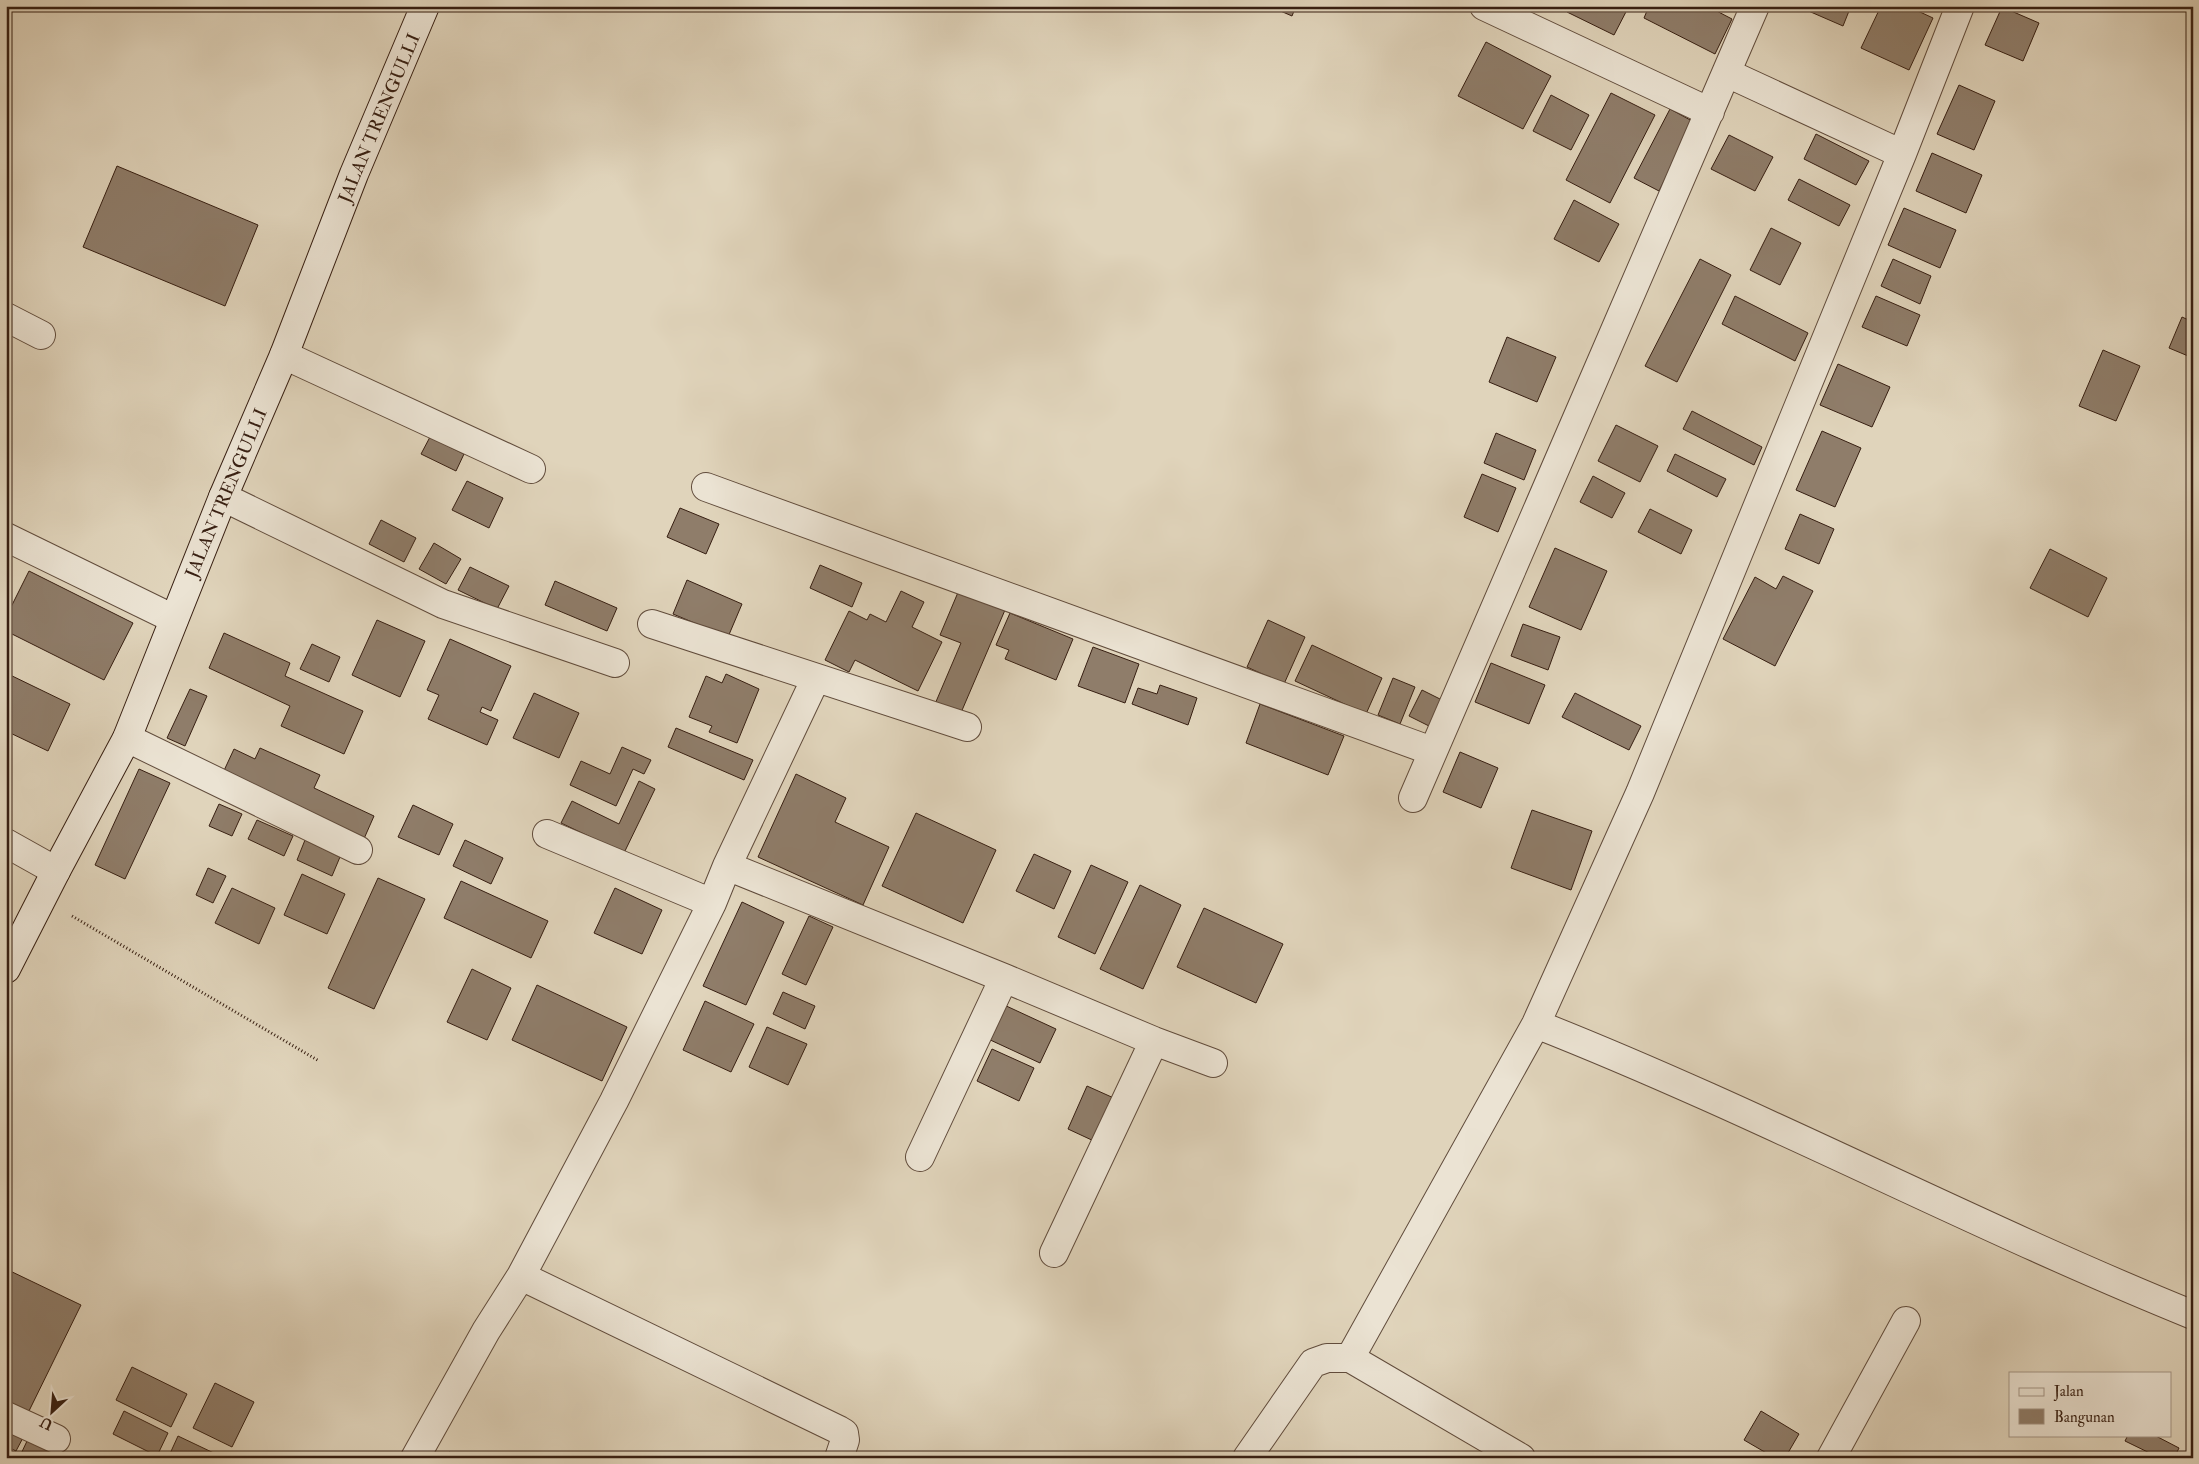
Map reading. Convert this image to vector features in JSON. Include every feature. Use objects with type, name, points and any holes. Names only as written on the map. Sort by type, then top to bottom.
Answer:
[{"type":"street","name":"JALAN TRENGULLI","points":[[6,969],[127,738],[223,497],[284,355],[354,174],[425,6]]},
{"type":"street","points":[[1484,6],[1710,112]]},
{"type":"street","points":[[1413,798],[1755,6]]},
{"type":"street","points":[[1350,1358],[1536,1024],[1640,793],[1902,154],[1960,6]]},
{"type":"street","points":[[1727,73],[1902,154]]},
{"type":"street","points":[[6,317],[41,335]]},
{"type":"street","points":[[284,355],[531,469]]},
{"type":"street","points":[[706,487],[1432,751]]},
{"type":"street","points":[[223,497],[443,604],[615,663]]},
{"type":"street","points":[[6,537],[174,619]]},
{"type":"street","points":[[652,624],[967,728]]},
{"type":"street","points":[[415,1458],[486,1331],[521,1276],[614,1101],[712,903],[727,866],[816,678]]},
{"type":"street","points":[[127,738],[358,850]]},
{"type":"street","points":[[547,834],[712,903]]},
{"type":"street","points":[[6,843],[56,871]]},
{"type":"street","points":[[727,866],[1154,1041],[1213,1063]]},
{"type":"street","points":[[920,1157],[1004,978]]},
{"type":"street","points":[[1536,1024],[1630,1061],[2104,1279],[2193,1315]]},
{"type":"street","points":[[1054,1253],[1154,1041]]},
{"type":"street","points":[[521,1276],[839,1430],[844,1433],[845,1440],[838,1458]]},
{"type":"street","points":[[1836,1456],[1906,1321]]},
{"type":"street","points":[[1247,1458],[1313,1363],[1327,1358],[1350,1358],[1521,1458]]},
{"type":"street","points":[[6,1416],[56,1439]]},
{"type":"path","points":[[42,898],[320,1061]]},
{"type":"building","points":[[1269,6],[1296,6],[1292,16]]},
{"type":"building","points":[[1549,6],[1561,6],[1559,11]]},
{"type":"building","points":[[1570,6],[1629,6],[1614,35],[1567,12]]},
{"type":"building","points":[[1649,6],[1707,6],[1732,19],[1715,54],[1644,18]]},
{"type":"building","points":[[1797,6],[1851,6],[1843,26]]},
{"type":"building","points":[[1881,6],[1907,6],[1933,18],[1909,70],[1861,48]]},
{"type":"building","points":[[2002,7],[2039,23],[2023,61],[1985,45]]},
{"type":"building","points":[[1486,42],[1551,76],[1523,129],[1458,96]]},
{"type":"building","points":[[1959,85],[1995,101],[1974,150],[1937,134]]},
{"type":"building","points":[[1611,93],[1655,115],[1610,203],[1566,180]]},
{"type":"building","points":[[1551,95],[1589,115],[1571,150],[1533,131]]},
{"type":"building","points":[[1670,109],[1694,122],[1659,191],[1634,178]]},
{"type":"building","points":[[1816,134],[1869,161],[1856,185],[1804,159]]},
{"type":"building","points":[[1729,135],[1773,157],[1755,191],[1711,169]]},
{"type":"building","points":[[1932,153],[1982,175],[1966,213],[1916,191]]},
{"type":"building","points":[[117,166],[258,225],[225,306],[83,247]]},
{"type":"building","points":[[1799,179],[1850,205],[1839,226],[1788,200]]},
{"type":"building","points":[[1574,200],[1619,224],[1599,262],[1554,239]]},
{"type":"building","points":[[1904,208],[1956,230],[1940,268],[1888,245]]},
{"type":"building","points":[[1771,228],[1801,243],[1780,285],[1750,270]]},
{"type":"building","points":[[1700,259],[1731,275],[1677,382],[1645,366]]},
{"type":"building","points":[[1893,259],[1931,276],[1920,304],[1881,286]]},
{"type":"building","points":[[1735,296],[1808,333],[1795,361],[1722,324]]},
{"type":"building","points":[[1876,296],[1920,315],[1907,346],[1862,327]]},
{"type":"building","points":[[2182,317],[2193,322],[2193,358],[2169,348]]},
{"type":"building","points":[[1507,337],[1556,357],[1537,402],[1489,382]]},
{"type":"building","points":[[2103,350],[2140,366],[2116,421],[2079,406]]},
{"type":"building","points":[[1838,364],[1890,387],[1872,427],[1820,405]]},
{"type":"building","points":[[1692,411],[1762,447],[1754,465],[1683,429]]},
{"type":"building","points":[[1616,425],[1658,446],[1640,482],[1598,461]]},
{"type":"building","points":[[1822,431],[1861,448],[1835,507],[1796,490]]},
{"type":"building","points":[[1496,433],[1536,450],[1524,480],[1484,463]]},
{"type":"building","points":[[430,437],[464,454],[456,471],[421,454]]},
{"type":"building","points":[[1675,454],[1726,479],[1717,497],[1667,471]]},
{"type":"building","points":[[1482,474],[1516,488],[1498,532],[1464,517]]},
{"type":"building","points":[[1593,476],[1625,493],[1612,518],[1580,502]]},
{"type":"building","points":[[467,481],[503,498],[489,528],[452,510]]},
{"type":"building","points":[[680,508],[719,524],[706,554],[667,537]]},
{"type":"building","points":[[1650,509],[1692,530],[1681,554],[1638,532]]},
{"type":"building","points":[[1800,514],[1834,529],[1819,564],[1785,549]]},
{"type":"building","points":[[381,520],[416,538],[404,562],[369,544]]},
{"type":"building","points":[[434,543],[461,559],[446,584],[419,569]]},
{"type":"building","points":[[1555,548],[1607,571],[1581,630],[1529,607]]},
{"type":"building","points":[[2050,549],[2107,578],[2088,617],[2030,588]]},
{"type":"building","points":[[820,565],[862,583],[852,607],[810,588]]},
{"type":"building","points":[[470,567],[509,586],[497,609],[458,590]]},
{"type":"building","points":[[29,571],[133,623],[104,680],[6,631],[6,617]]},
{"type":"building","points":[[1783,576],[1813,591],[1775,666],[1723,639],[1755,577],[1776,589]]},
{"type":"building","points":[[687,580],[742,604],[728,637],[673,614]]},
{"type":"building","points":[[555,581],[617,608],[607,631],[545,605]]},
{"type":"building","points":[[959,590],[1005,610],[960,715],[935,704],[961,643],[940,635]]},
{"type":"building","points":[[901,591],[924,602],[912,627],[942,642],[918,691],[855,660],[849,672],[825,660],[849,611],[867,620],[870,614],[886,622]]},
{"type":"building","points":[[1010,613],[1073,639],[1056,680],[1005,659],[1009,650],[996,645]]},
{"type":"building","points":[[377,620],[425,641],[400,697],[352,675]]},
{"type":"building","points":[[1268,620],[1305,637],[1284,684],[1247,667]]},
{"type":"building","points":[[1523,624],[1560,637],[1548,670],[1511,656]]},
{"type":"building","points":[[224,633],[290,663],[285,676],[363,711],[344,754],[281,726],[290,706],[209,668]]},
{"type":"building","points":[[450,639],[511,666],[491,711],[482,707],[480,712],[498,720],[487,745],[428,719],[439,695],[427,690]]},
{"type":"building","points":[[312,644],[340,657],[329,682],[300,669]]},
{"type":"building","points":[[1312,645],[1382,678],[1366,714],[1295,681]]},
{"type":"building","points":[[1093,647],[1139,664],[1125,703],[1078,686]]},
{"type":"building","points":[[1491,663],[1545,685],[1529,724],[1475,702]]},
{"type":"building","points":[[6,673],[70,704],[48,751],[6,731]]},
{"type":"building","points":[[726,674],[759,689],[737,743],[709,732],[712,726],[689,717],[706,676],[722,683]]},
{"type":"building","points":[[1393,678],[1415,687],[1400,724],[1378,715]]},
{"type":"building","points":[[1160,685],[1197,698],[1188,725],[1132,704],[1138,688],[1157,694]]},
{"type":"building","points":[[190,689],[207,696],[185,746],[167,738]]},
{"type":"building","points":[[1422,690],[1442,700],[1429,726],[1409,716]]},
{"type":"building","points":[[534,693],[579,713],[559,758],[513,738]]},
{"type":"building","points":[[1575,693],[1641,726],[1629,750],[1562,717]]},
{"type":"building","points":[[1260,704],[1344,736],[1328,775],[1246,743]]},
{"type":"building","points":[[676,728],[753,760],[744,780],[668,747]]},
{"type":"building","points":[[622,747],[651,760],[644,774],[633,769],[616,806],[570,785],[581,761],[610,774]]},
{"type":"building","points":[[260,748],[320,775],[314,788],[374,816],[363,841],[221,777],[234,749],[255,759]]},
{"type":"building","points":[[1460,752],[1498,768],[1481,808],[1443,792]]},
{"type":"building","points":[[139,769],[170,783],[125,879],[95,865]]},
{"type":"building","points":[[796,774],[846,798],[835,822],[889,847],[863,905],[758,857]]},
{"type":"building","points":[[639,781],[655,789],[624,853],[561,823],[572,801],[619,824]]},
{"type":"building","points":[[219,804],[242,814],[232,836],[209,826]]},
{"type":"building","points":[[413,805],[453,824],[439,855],[398,837]]},
{"type":"building","points":[[1532,810],[1592,831],[1571,890],[1511,868]]},
{"type":"building","points":[[916,813],[996,850],[963,923],[882,886]]},
{"type":"building","points":[[257,820],[293,836],[284,856],[248,839]]},
{"type":"building","points":[[305,840],[340,857],[332,876],[297,860]]},
{"type":"building","points":[[465,840],[503,858],[491,884],[453,866]]},
{"type":"building","points":[[1034,854],[1071,871],[1054,909],[1016,891]]},
{"type":"building","points":[[1091,865],[1128,882],[1095,954],[1058,937]]},
{"type":"building","points":[[208,868],[226,876],[213,903],[196,895]]},
{"type":"building","points":[[302,874],[345,894],[327,934],[284,915]]},
{"type":"building","points":[[378,878],[425,899],[374,1009],[328,988]]},
{"type":"building","points":[[461,881],[548,921],[531,958],[444,918]]},
{"type":"building","points":[[1140,885],[1181,905],[1143,989],[1100,969]]},
{"type":"building","points":[[232,888],[275,908],[259,944],[215,923]]},
{"type":"building","points":[[615,888],[662,910],[642,954],[594,933]]},
{"type":"building","points":[[742,902],[784,922],[746,1005],[703,986]]},
{"type":"building","points":[[1204,908],[1283,944],[1256,1003],[1177,967]]},
{"type":"building","points":[[809,916],[833,927],[806,985],[782,974]]},
{"type":"building","points":[[472,969],[511,988],[487,1040],[447,1022]]},
{"type":"building","points":[[537,985],[627,1027],[602,1081],[512,1040]]},
{"type":"building","points":[[783,992],[815,1006],[805,1029],[773,1014]]},
{"type":"building","points":[[705,1001],[754,1024],[731,1072],[683,1050]]},
{"type":"building","points":[[1002,1004],[1056,1029],[1040,1063],[986,1038]]},
{"type":"building","points":[[767,1027],[807,1044],[788,1085],[749,1067]]},
{"type":"building","points":[[992,1049],[1034,1068],[1019,1101],[977,1081]]},
{"type":"building","points":[[1087,1086],[1116,1099],[1096,1142],[1068,1129]]},
{"type":"building","points":[[6,1269],[81,1305],[27,1415],[6,1405]]},
{"type":"building","points":[[132,1367],[187,1394],[171,1427],[116,1400]]},
{"type":"building","points":[[215,1383],[254,1402],[232,1447],[193,1428]]},
{"type":"building","points":[[124,1411],[168,1433],[157,1456],[113,1434]]},
{"type":"building","points":[[1761,1411],[1799,1434],[1785,1458],[1775,1458],[1744,1440]]},
{"type":"building","points":[[6,1425],[25,1434],[16,1451],[6,1446]]},
{"type":"building","points":[[178,1436],[218,1455],[217,1458],[168,1458]]},
{"type":"building","points":[[2128,1436],[2156,1436],[2179,1448],[2174,1458],[2160,1458],[2125,1441]]},
{"type":"building","points":[[28,1439],[59,1454],[58,1458],[19,1458]]},
{"type":"building","points":[[449,1452],[460,1458],[446,1458]]}]
